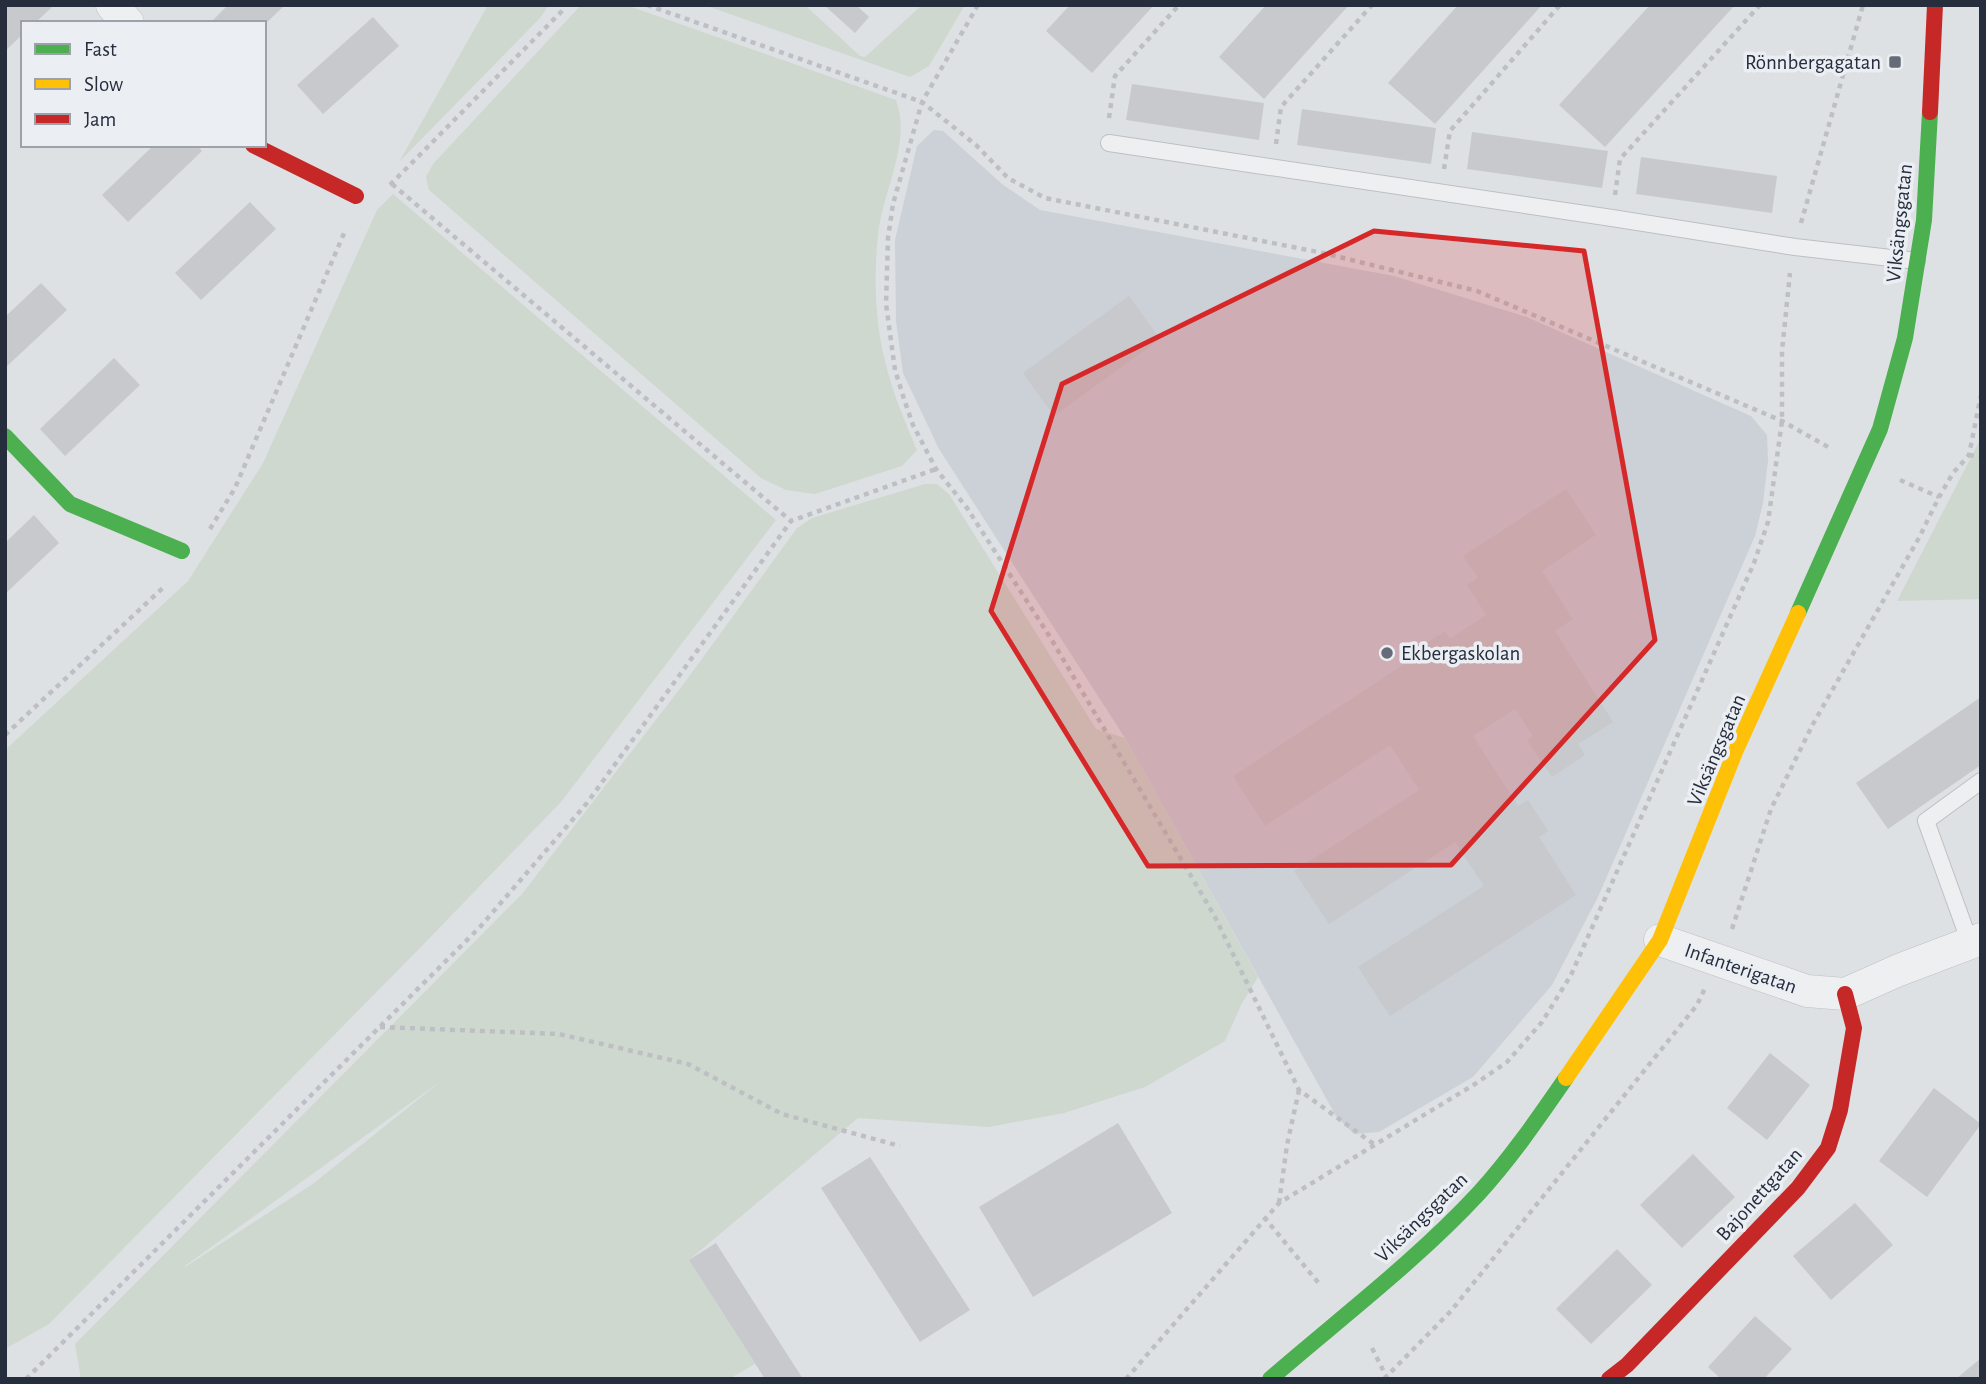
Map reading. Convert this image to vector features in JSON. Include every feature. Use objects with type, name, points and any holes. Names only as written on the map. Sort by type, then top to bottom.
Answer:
[{"type":"street","points":[[112,5],[126,21]]},
{"type":"street","name":"Viksängsgatan","points":[[1270,1379],[1416,1253],[1479,1193],[1539,1117],[1591,1037],[1660,940],[1735,752],[1880,429],[1905,338],[1924,220],[1935,5]]},
{"type":"street","points":[[257,147],[356,195]]},
{"type":"street","points":[[5,436],[70,504],[182,551]]},
{"type":"street","name":"Infanterigatan","points":[[1660,940],[1807,991],[1846,994],[1975,941]]},
{"type":"street","name":"Bajonettgatan","points":[[1609,1379],[1627,1365],[1798,1188],[1828,1148],[1840,1110],[1854,1028],[1846,994]]},
{"type":"lane","points":[[1109,143],[1795,247],[1917,261]]},
{"type":"lane","points":[[1975,941],[1926,821],[1981,781]]},
{"type":"path","points":[[382,193],[565,5]]},
{"type":"path","points":[[647,5],[922,102],[976,145],[1008,177],[1045,198],[1323,253],[1477,291],[1782,421],[1830,448]]},
{"type":"path","points":[[978,5],[922,102],[893,204],[887,237],[886,304],[895,370],[913,425],[936,469],[967,508],[1050,638],[1214,915],[1299,1090],[1375,1145]]},
{"type":"path","points":[[1109,143],[1109,107],[1115,76],[1179,5]]},
{"type":"path","points":[[1272,167],[1281,107],[1372,5]]},
{"type":"path","points":[[1440,192],[1450,131],[1560,5]]},
{"type":"path","points":[[1612,218],[1620,159],[1760,5]]},
{"type":"path","points":[[1126,1379],[1264,1217],[1279,1203],[1507,1062],[1526,1043],[1562,992],[1754,563],[1768,522],[1782,421],[1782,351],[1795,247],[1863,5]]},
{"type":"path","points":[[391,184],[790,521]]},
{"type":"path","points":[[204,540],[235,488],[345,231],[354,221]]},
{"type":"path","points":[[1900,480],[1938,497],[1953,473],[1969,455],[1981,395]]},
{"type":"path","points":[[1969,455],[1981,457]]},
{"type":"path","points":[[26,1379],[480,927],[587,803],[790,521],[936,469]]},
{"type":"path","points":[[5,735],[172,578]]},
{"type":"path","points":[[379,1027],[559,1034],[688,1064],[782,1114],[900,1146]]},
{"type":"path","points":[[1279,1203],[1287,1145],[1299,1090]]},
{"type":"path","points":[[1264,1217],[1321,1286]]},
{"type":"path","points":[[1372,1348],[1385,1378]]},
{"type":"highlighted area","points":[[1374,231],[1584,251],[1655,640],[1451,865],[1148,866],[991,611],[1062,384]]},
{"type":"shaded area","points":[[488,5],[549,5],[540,18],[399,162]]},
{"type":"shaded area","points":[[581,5],[626,5],[896,100],[900,133],[881,219],[876,292],[885,361],[917,450],[902,466],[815,494],[786,490],[761,478],[429,190],[426,177],[433,164]]},
{"type":"shaded area","points":[[704,5],[805,5],[860,56],[865,57],[922,5],[965,5],[929,66],[910,77]]},
{"type":"shaded area","name":"Ekbergaskolan","points":[[934,130],[943,131],[1002,184],[1040,210],[1394,276],[1527,317],[1751,416],[1767,435],[1768,461],[1763,503],[1755,536],[1598,897],[1552,985],[1473,1077],[1379,1132],[1354,1134],[1336,1116],[1125,738],[939,449],[903,373],[896,321],[895,240],[917,146]]},
{"type":"shaded area","points":[[393,194],[776,520],[561,802],[49,1324],[5,1349],[5,750],[188,581],[263,463],[377,210]]},
{"type":"shaded area","points":[[1981,438],[1981,599],[1897,601]]},
{"type":"shaded area","points":[[925,484],[937,484],[949,494],[1096,729],[1125,738],[1258,977],[1241,1005],[1225,1041],[1145,1087],[1064,1113],[989,1127],[858,1118],[689,1260],[755,1364],[729,1379],[81,1379],[75,1344],[522,894],[685,682],[797,528],[812,518]],"holes":[[[441,1081],[314,1183],[185,1267]]]},
{"type":"building","points":[[5,5],[54,5],[37,21],[21,21],[21,36],[5,51]]},
{"type":"building","points":[[228,5],[285,5],[266,23],[212,21]]},
{"type":"building","points":[[824,5],[856,5],[869,17],[855,33]]},
{"type":"building","points":[[1070,5],[1154,5],[1092,73],[1046,31]]},
{"type":"building","points":[[1266,5],[1349,5],[1264,99],[1219,57]]},
{"type":"building","points":[[1458,5],[1542,5],[1435,124],[1388,83]]},
{"type":"building","points":[[1650,5],[1735,5],[1605,147],[1559,105]]},
{"type":"building","points":[[373,17],[399,46],[323,114],[297,85]]},
{"type":"building","points":[[1132,84],[1264,103],[1259,140],[1126,120]]},
{"type":"building","points":[[1302,109],[1436,128],[1431,164],[1297,145]]},
{"type":"building","points":[[1472,132],[1608,151],[1602,188],[1467,169]]},
{"type":"building","points":[[152,147],[199,147],[202,151],[128,222],[102,195]]},
{"type":"building","points":[[1641,157],[1777,176],[1772,213],[1636,194]]},
{"type":"building","points":[[250,202],[276,229],[201,300],[175,273]]},
{"type":"building","points":[[41,283],[67,310],[5,368],[5,317]]},
{"type":"building","points":[[1129,296],[1160,339],[1054,416],[1023,373]]},
{"type":"building","points":[[114,358],[140,385],[65,456],[40,429]]},
{"type":"building","points":[[1566,489],[1596,535],[1542,571],[1573,619],[1555,631],[1613,722],[1578,744],[1585,755],[1552,777],[1527,740],[1533,736],[1515,709],[1473,736],[1518,806],[1528,800],[1548,831],[1539,837],[1576,895],[1390,1016],[1358,967],[1484,886],[1455,842],[1329,924],[1294,871],[1419,790],[1390,745],[1265,826],[1233,776],[1420,654],[1417,649],[1445,631],[1450,639],[1486,615],[1467,585],[1478,578],[1463,556]]},
{"type":"building","points":[[34,515],[59,543],[5,594],[5,543]]},
{"type":"building","points":[[1981,697],[1981,765],[1888,829],[1856,783]]},
{"type":"building","points":[[1770,1053],[1810,1085],[1767,1140],[1727,1108]]},
{"type":"building","points":[[1934,1088],[1981,1124],[1927,1197],[1879,1161]]},
{"type":"building","points":[[1118,1123],[1172,1213],[1033,1297],[979,1207]]},
{"type":"building","points":[[1693,1154],[1735,1197],[1682,1248],[1640,1205]]},
{"type":"building","points":[[870,1157],[970,1310],[920,1342],[821,1188]]},
{"type":"building","points":[[1855,1203],[1893,1245],[1831,1300],[1793,1256]]},
{"type":"building","points":[[716,1243],[803,1379],[765,1379],[689,1260]]},
{"type":"building","points":[[1617,1249],[1652,1285],[1591,1344],[1556,1309]]},
{"type":"building","points":[[1755,1316],[1792,1349],[1764,1379],[1721,1379],[1708,1367]]},
{"type":"building","points":[[1981,1358],[1981,1379],[1956,1379]]},
{"type":"traffic: fast","points":[[1798,613],[1880,429],[1905,338],[1924,220],[1930,112]]},
{"type":"traffic: fast","points":[[5,436],[70,504],[182,551]]},
{"type":"traffic: fast","points":[[1270,1379],[1455,1218],[1502,1166],[1566,1078]]},
{"type":"traffic: slow","points":[[1566,1078],[1660,940],[1735,752],[1798,613]]},
{"type":"traffic: jam","points":[[1930,112],[1935,5]]},
{"type":"traffic: jam","points":[[257,147],[356,196]]},
{"type":"traffic: jam","points":[[1609,1379],[1627,1365],[1798,1188],[1828,1148],[1840,1110],[1854,1028],[1845,994]]},
{"type":"place","name":"Rönnbergagatan","points":[[1895,62]]},
{"type":"place","name":"Ekbergaskolan","points":[[1387,653]]}]
